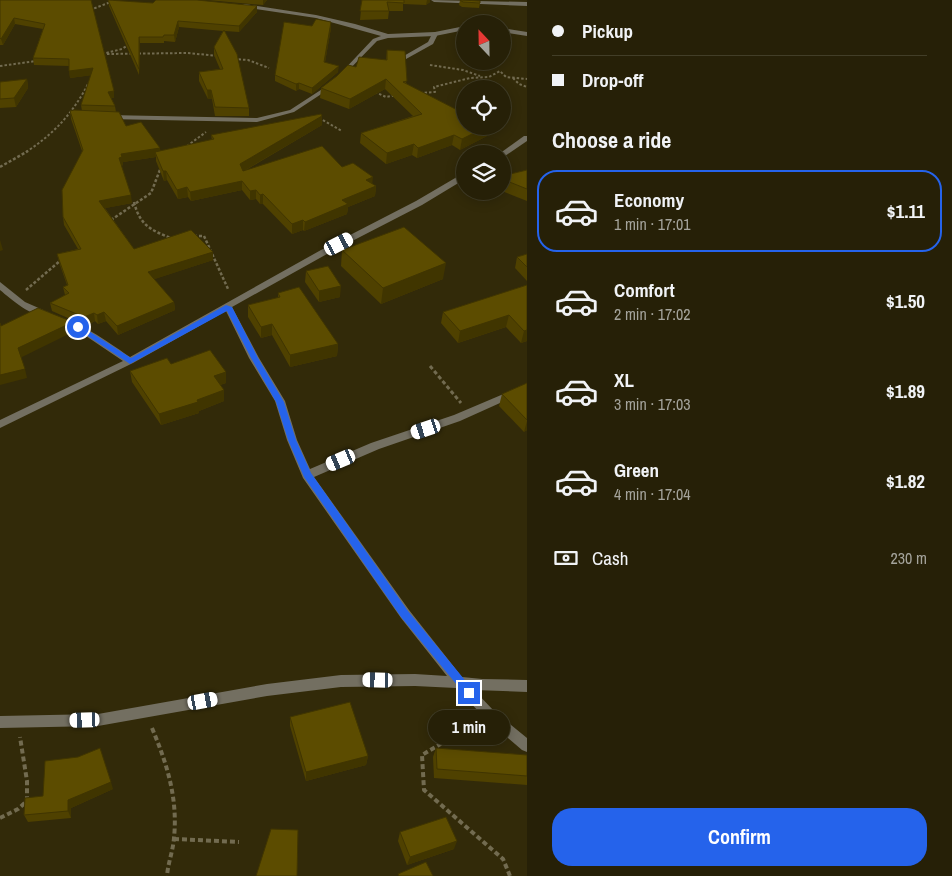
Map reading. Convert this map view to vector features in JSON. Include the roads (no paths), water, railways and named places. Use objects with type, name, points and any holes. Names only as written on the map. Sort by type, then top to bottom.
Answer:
[{"type":"street","points":[[434,0],[527,4]]},
{"type":"street","points":[[236,5],[284,11],[370,30],[386,36],[434,34],[456,30]]},
{"type":"street","points":[[511,31],[527,34]]},
{"type":"street","points":[[404,58],[431,43],[434,34]]},
{"type":"street","points":[[98,116],[244,121],[269,118],[292,111],[333,84],[370,44],[386,36]]},
{"type":"street","points":[[511,148],[527,138]]},
{"type":"street","points":[[0,424],[130,361],[324,252],[419,203],[456,181]]},
{"type":"street","points":[[0,285],[28,307],[86,332],[130,361]]},
{"type":"street","points":[[232,305],[254,358],[280,402],[292,440],[307,475],[405,614],[459,682],[490,715],[527,746]]},
{"type":"street","points":[[307,475],[375,446],[467,414],[527,387]]},
{"type":"street","points":[[0,722],[98,720],[266,690],[341,681],[459,682],[482,686],[527,686]]}]
